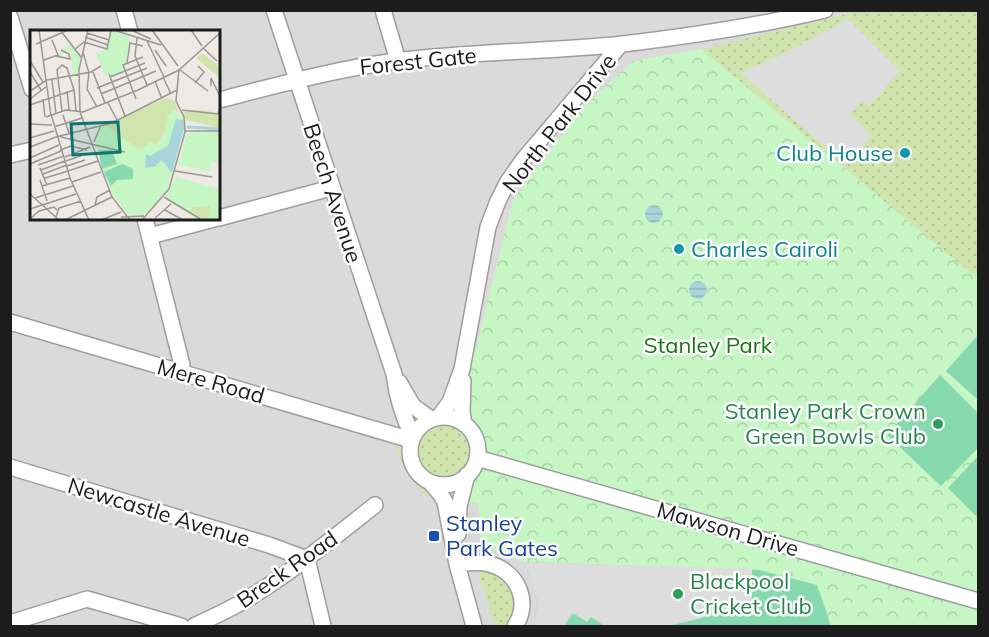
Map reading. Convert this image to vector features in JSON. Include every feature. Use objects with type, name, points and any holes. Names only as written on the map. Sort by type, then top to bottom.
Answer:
[{"type":"street","points":[[124,10],[129,30]]},
{"type":"street","name":"Beech Avenue","points":[[274,10],[394,374],[413,406],[435,418]]},
{"type":"street","points":[[383,10],[398,61]]},
{"type":"street","name":"North Park Drive","points":[[435,418],[450,402],[462,369],[488,227],[498,201],[523,160],[621,44],[698,35],[825,10]]},
{"type":"street","points":[[10,17],[30,82]]},
{"type":"street","name":"Forest Gate","points":[[220,100],[298,80],[398,61],[621,44]]},
{"type":"street","points":[[10,156],[30,151]]},
{"type":"street","points":[[220,218],[331,188]]},
{"type":"street","points":[[144,220],[182,365],[180,372]]},
{"type":"street","points":[[150,236],[210,220]]},
{"type":"street","name":"Mere Road","points":[[10,322],[412,438]]},
{"type":"street","name":"North Park Drive","points":[[462,369],[464,424]]},
{"type":"street","name":"Beech Avenue","points":[[394,374],[396,395],[412,438]]},
{"type":"street","points":[[457,564],[459,506],[467,475],[477,458],[476,440],[464,424],[453,418],[435,418],[421,426],[412,438],[410,454],[418,474],[430,482],[445,502],[457,564],[474,627]]},
{"type":"street","name":"Mawson Drive","points":[[477,458],[978,601]]},
{"type":"street","name":"Newcastle Avenue","points":[[10,467],[269,545],[307,559]]},
{"type":"street","points":[[430,482],[449,484],[467,475]]},
{"type":"street","name":"Breck Road","points":[[195,627],[244,601],[307,559],[375,505]]},
{"type":"street","points":[[307,559],[323,627]]},
{"type":"street","points":[[457,564],[488,563],[510,576],[522,595],[523,605],[521,617],[515,627]]},
{"type":"street","points":[[10,623],[87,599],[182,627]]},
{"type":"shaded area","points":[[11,11],[978,11],[978,626],[11,626]]},
{"type":"shaded area","points":[[848,19],[900,71],[869,106],[862,101],[850,114],[872,136],[846,165],[741,73],[797,47]]},
{"type":"shaded area","name":"Blackpool Cricket Club","points":[[525,562],[752,569],[752,611],[729,611],[669,626],[605,626],[591,617],[587,622],[573,613],[564,626],[533,626],[538,603]]},
{"type":"green space","points":[[860,11],[978,11],[978,279],[701,49]]},
{"type":"green space","name":"Stanley Park","points":[[701,49],[978,279],[978,626],[831,626],[817,585],[759,570],[525,562],[481,546],[478,504],[465,503],[484,450],[476,435],[451,412],[467,392],[513,200],[583,108],[633,61]]},
{"type":"green space","name":"Stanley Park Crown Green Bowls Club","points":[[978,335],[978,400],[946,371]]},
{"type":"green space","name":"Stanley Park Crown Green Bowls Club","points":[[940,375],[978,413],[978,448],[941,486],[887,435]]},
{"type":"green space","points":[[443,424],[454,426],[463,432],[469,441],[471,452],[469,463],[463,472],[454,478],[443,480],[432,478],[423,472],[417,463],[415,452],[417,441],[423,432],[432,426]]},
{"type":"green space","points":[[393,442],[400,449],[414,475],[431,492],[439,506],[409,478]]},
{"type":"green space","name":"Stanley Park Crown Green Bowls Club","points":[[978,456],[978,518],[948,488]]},
{"type":"green space","name":"Blackpool Cricket Club","points":[[525,562],[759,570],[817,585],[831,626],[533,626],[538,603]]},
{"type":"green space","points":[[485,570],[502,580],[511,592],[513,608],[508,626],[495,626],[478,571]]},
{"type":"water","points":[[654,205],[660,208],[663,214],[660,220],[654,223],[648,220],[645,214],[648,208]]},
{"type":"water","points":[[698,281],[704,284],[707,290],[704,296],[698,299],[692,296],[689,290],[692,284]]},
{"type":"place","name":"Club House","points":[[905,153]]},
{"type":"place","name":"Charles Cairoli","points":[[679,249]]},
{"type":"place","name":"Stanley Park Crown Green Bowls Club","points":[[938,424]]},
{"type":"place","name":"Stanley Park Gates","points":[[434,536]]},
{"type":"place","name":"Blackpool Cricket Club","points":[[678,594]]}]
